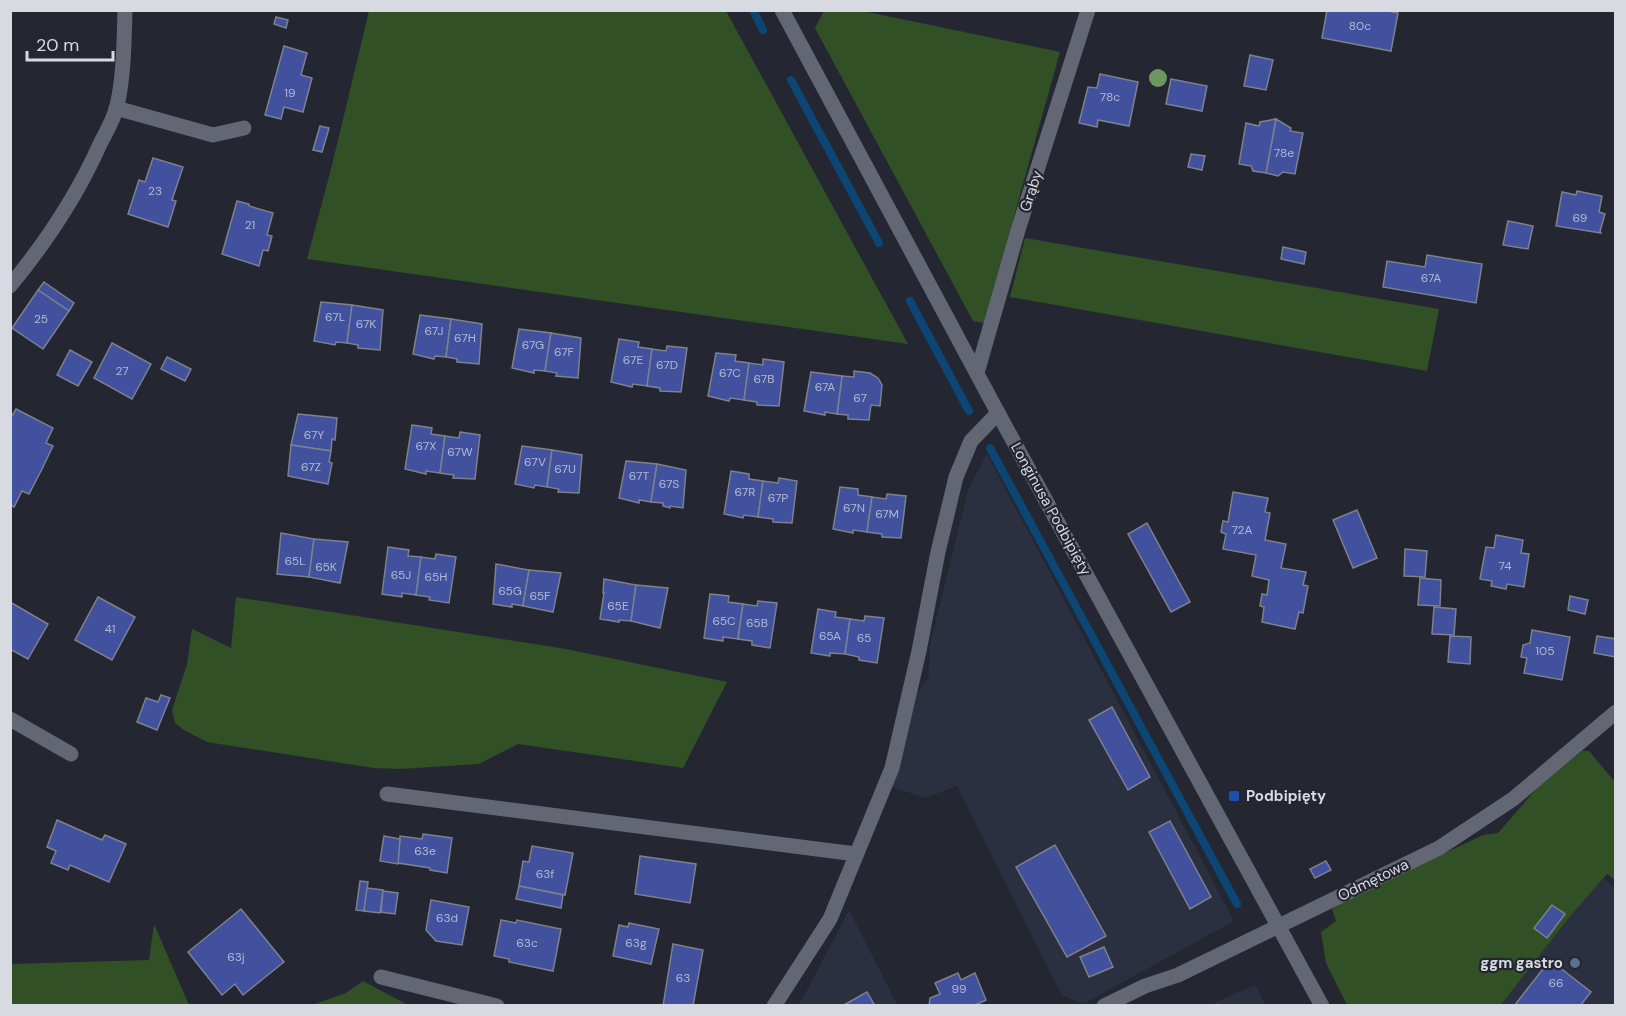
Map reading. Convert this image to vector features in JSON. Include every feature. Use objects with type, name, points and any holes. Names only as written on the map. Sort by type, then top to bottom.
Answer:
[{"type":"street","points":[[10,286],[43,246],[73,200],[116,108],[124,54],[125,10]]},
{"type":"street","name":"Longinusa Podbipięty","points":[[782,10],[998,414],[1322,1005]]},
{"type":"street","name":"Grąby","points":[[977,373],[1018,230],[1088,10]]},
{"type":"street","points":[[116,108],[213,135],[244,128]]},
{"type":"street","points":[[774,1005],[830,919],[892,768],[956,477],[971,441],[998,414]]},
{"type":"street","name":"Odmętowa","points":[[1104,1005],[1146,986],[1178,975],[1439,848],[1513,800],[1616,712]]},
{"type":"street","points":[[10,719],[71,754]]},
{"type":"street","points":[[387,794],[856,854]]},
{"type":"street","points":[[381,977],[497,1005]]},
{"type":"shaded area","points":[[987,454],[1234,921],[1083,1004],[1062,995],[957,786],[925,798],[889,786],[917,694],[929,677],[930,645],[968,490]]},
{"type":"shaded area","name":"ggm gastro","points":[[1604,878],[1615,888],[1615,1005],[1501,1006],[1567,920]]},
{"type":"shaded area","points":[[849,910],[897,1005],[798,1006],[806,992]]},
{"type":"shaded area","points":[[1255,985],[1266,1005],[1209,1005]]},
{"type":"green space","points":[[369,11],[726,11],[908,344],[307,259]]},
{"type":"green space","points":[[824,11],[863,11],[1060,52],[984,323],[973,321],[815,28]]},
{"type":"green space","points":[[1025,238],[1439,309],[1427,371],[1010,297]]},
{"type":"green space","points":[[236,597],[566,649],[727,682],[683,768],[518,744],[479,764],[400,769],[374,768],[207,742],[175,723],[172,710],[187,664],[192,629],[231,648]]},
{"type":"green space","points":[[1582,751],[1589,751],[1615,782],[1615,880],[1607,874],[1567,920],[1501,1005],[1347,1005],[1326,963],[1321,932],[1336,921],[1332,909],[1352,897],[1483,835],[1498,833],[1537,788]]},
{"type":"green space","points":[[154,924],[189,1005],[11,1005],[11,964],[149,960]]},
{"type":"green space","points":[[363,981],[408,1005],[312,1005],[346,993]]},
{"type":"building","points":[[1327,10],[1383,10],[1398,13],[1391,51],[1322,38]]},
{"type":"building","points":[[276,17],[288,20],[286,28],[274,24]]},
{"type":"building","points":[[284,46],[307,53],[301,75],[312,78],[303,112],[284,107],[281,119],[265,115]]},
{"type":"building","points":[[1250,55],[1273,60],[1266,90],[1244,86]]},
{"type":"building","points":[[1100,74],[1138,82],[1129,126],[1098,120],[1097,127],[1079,123],[1088,87],[1097,88]]},
{"type":"building","points":[[1171,79],[1207,86],[1202,111],[1166,104]]},
{"type":"building","points":[[1276,119],[1291,128],[1290,131],[1303,133],[1295,174],[1283,172],[1278,176],[1266,173]]},
{"type":"building","points":[[1276,119],[1266,173],[1253,171],[1251,166],[1239,164],[1246,123],[1259,126],[1260,122]]},
{"type":"building","points":[[320,126],[329,128],[322,152],[313,150]]},
{"type":"building","points":[[1191,154],[1205,156],[1202,170],[1188,167]]},
{"type":"building","points":[[153,158],[183,167],[172,200],[176,201],[168,227],[128,214],[139,180],[145,182]]},
{"type":"building","points":[[1577,191],[1602,196],[1599,212],[1605,214],[1601,233],[1556,226],[1562,192],[1576,195]]},
{"type":"building","points":[[237,201],[273,213],[267,235],[272,236],[268,251],[263,250],[259,266],[222,254]]},
{"type":"building","points":[[1508,221],[1533,226],[1528,249],[1503,245]]},
{"type":"building","points":[[1283,247],[1306,252],[1304,264],[1281,259]]},
{"type":"building","points":[[1427,255],[1482,264],[1476,303],[1383,287],[1387,261],[1425,267]]},
{"type":"building","points":[[44,282],[74,303],[69,311],[38,290]]},
{"type":"building","points":[[38,290],[69,311],[43,349],[12,328]]},
{"type":"building","points":[[321,302],[352,305],[347,343],[336,342],[335,345],[314,341]]},
{"type":"building","points":[[352,305],[383,310],[380,350],[358,348],[358,345],[347,343]]},
{"type":"building","points":[[420,315],[451,319],[446,357],[435,356],[434,359],[413,354]]},
{"type":"building","points":[[451,319],[482,324],[479,364],[457,362],[457,359],[446,357]]},
{"type":"building","points":[[519,329],[551,333],[545,371],[534,370],[534,373],[512,368]]},
{"type":"building","points":[[551,333],[581,338],[578,378],[556,376],[557,373],[545,371]]},
{"type":"building","points":[[619,339],[639,342],[638,347],[652,349],[647,386],[633,384],[632,387],[611,382]]},
{"type":"building","points":[[112,343],[151,364],[132,399],[94,378]]},
{"type":"building","points":[[667,346],[687,348],[681,392],[660,391],[660,388],[647,386],[652,349],[666,351]]},
{"type":"building","points":[[70,350],[92,362],[78,386],[57,375]]},
{"type":"building","points":[[716,353],[736,355],[735,361],[749,363],[744,400],[730,398],[729,401],[708,396]]},
{"type":"building","points":[[167,357],[191,369],[185,381],[161,369]]},
{"type":"building","points":[[763,359],[784,362],[779,406],[757,405],[757,402],[744,400],[749,363],[763,365]]},
{"type":"building","points":[[854,371],[870,373],[878,378],[882,385],[880,406],[871,405],[869,420],[848,419],[848,415],[837,414],[842,376],[854,377]]},
{"type":"building","points":[[811,372],[842,376],[837,414],[825,412],[825,415],[804,411]]},
{"type":"building","points":[[16,409],[53,428],[46,443],[53,446],[29,494],[22,491],[14,507],[10,505],[10,419]]},
{"type":"building","points":[[298,414],[337,418],[335,440],[332,439],[331,451],[291,445]]},
{"type":"building","points":[[412,425],[432,428],[431,434],[445,436],[440,473],[426,471],[426,474],[405,469]]},
{"type":"building","points":[[460,432],[480,435],[475,479],[453,478],[454,475],[440,473],[445,436],[459,438]]},
{"type":"building","points":[[291,445],[331,451],[329,462],[332,463],[328,484],[288,476]]},
{"type":"building","points":[[522,446],[552,450],[547,487],[535,485],[534,488],[515,484]]},
{"type":"building","points":[[552,450],[582,455],[579,493],[558,492],[559,489],[547,487]]},
{"type":"building","points":[[626,461],[657,464],[651,502],[639,500],[639,503],[619,498]]},
{"type":"building","points":[[657,464],[686,470],[683,508],[670,506],[670,508],[663,506],[663,503],[651,502]]},
{"type":"building","points":[[731,471],[749,474],[749,479],[763,481],[758,517],[744,515],[743,518],[724,514]]},
{"type":"building","points":[[779,478],[797,481],[792,523],[773,522],[773,519],[758,517],[763,481],[778,483]]},
{"type":"building","points":[[840,487],[858,489],[858,495],[872,497],[867,532],[853,530],[853,533],[833,529]]},
{"type":"building","points":[[1233,492],[1268,498],[1265,512],[1270,513],[1265,540],[1286,544],[1281,568],[1306,572],[1303,585],[1308,586],[1303,613],[1299,612],[1295,629],[1262,622],[1264,607],[1260,606],[1262,594],[1267,595],[1269,580],[1252,576],[1256,555],[1223,549],[1226,534],[1221,532],[1223,521],[1228,522]]},
{"type":"building","points":[[887,494],[906,496],[901,538],[882,537],[882,534],[867,532],[872,497],[886,499]]},
{"type":"building","points":[[1357,510],[1377,558],[1353,568],[1333,520]]},
{"type":"building","points":[[1147,523],[1190,602],[1171,612],[1128,534]]},
{"type":"building","points":[[281,533],[314,539],[309,577],[277,574]]},
{"type":"building","points":[[1496,535],[1523,540],[1521,553],[1529,554],[1524,587],[1507,584],[1506,589],[1491,586],[1492,581],[1480,579],[1486,547],[1494,548]]},
{"type":"building","points":[[314,539],[348,542],[340,583],[309,577]]},
{"type":"building","points":[[388,547],[409,550],[408,556],[421,557],[416,595],[402,593],[402,597],[382,594]]},
{"type":"building","points":[[1405,549],[1427,551],[1425,577],[1404,576]]},
{"type":"building","points":[[436,554],[456,557],[449,603],[416,595],[421,557],[435,559]]},
{"type":"building","points":[[496,564],[529,570],[523,606],[493,604]]},
{"type":"building","points":[[529,570],[561,573],[553,612],[523,606]]},
{"type":"building","points":[[1420,578],[1441,580],[1440,606],[1418,605]]},
{"type":"building","points":[[604,579],[636,585],[631,621],[600,619]]},
{"type":"building","points":[[636,585],[668,588],[660,628],[631,621]]},
{"type":"building","points":[[710,594],[729,596],[728,602],[743,604],[738,639],[723,637],[723,641],[704,638]]},
{"type":"building","points":[[1570,596],[1588,600],[1585,614],[1568,610]]},
{"type":"building","points":[[98,597],[135,617],[112,660],[75,640]]},
{"type":"building","points":[[758,601],[777,603],[770,648],[752,645],[752,641],[738,639],[743,604],[757,606]]},
{"type":"building","points":[[10,602],[48,624],[28,659],[10,649]]},
{"type":"building","points":[[1434,607],[1456,609],[1454,635],[1432,634]]},
{"type":"building","points":[[818,609],[836,612],[835,617],[850,619],[845,654],[830,653],[830,656],[811,653]]},
{"type":"building","points":[[865,616],[884,618],[877,663],[859,660],[859,657],[845,654],[850,619],[864,621]]},
{"type":"building","points":[[1532,630],[1570,637],[1562,680],[1524,673],[1527,658],[1521,657],[1523,645],[1530,643]]},
{"type":"building","points":[[1450,636],[1471,637],[1470,664],[1448,662]]},
{"type":"building","points":[[1597,636],[1616,639],[1616,657],[1594,653]]},
{"type":"building","points":[[161,695],[170,698],[157,730],[137,722],[146,698],[158,702]]},
{"type":"building","points":[[1112,707],[1150,777],[1128,790],[1089,720]]},
{"type":"building","points":[[57,820],[102,840],[105,835],[126,844],[109,882],[70,865],[68,870],[51,863],[56,851],[47,847]]},
{"type":"building","points":[[1170,821],[1211,897],[1190,909],[1149,832]]},
{"type":"building","points":[[423,834],[452,838],[447,873],[398,863],[400,836],[422,839]]},
{"type":"building","points":[[384,836],[400,839],[398,864],[380,861]]},
{"type":"building","points":[[1055,845],[1106,936],[1067,957],[1016,867]]},
{"type":"building","points":[[532,846],[573,853],[565,895],[519,886],[523,861],[529,862]]},
{"type":"building","points":[[640,856],[696,864],[690,903],[635,894]]},
{"type":"building","points":[[1326,861],[1331,870],[1315,878],[1310,869]]},
{"type":"building","points":[[360,881],[368,882],[364,911],[356,910]]},
{"type":"building","points":[[519,886],[563,895],[561,908],[516,899]]},
{"type":"building","points":[[367,888],[383,890],[380,913],[364,911]]},
{"type":"building","points":[[383,891],[398,893],[395,914],[381,912]]},
{"type":"building","points":[[431,900],[469,907],[462,945],[436,941],[426,930]]},
{"type":"building","points":[[1552,905],[1565,914],[1547,938],[1534,928]]},
{"type":"building","points":[[241,909],[284,962],[243,995],[235,984],[222,995],[188,952]]},
{"type":"building","points":[[501,920],[516,923],[517,920],[561,929],[553,971],[509,962],[509,959],[494,956]]},
{"type":"building","points":[[629,923],[659,929],[651,964],[613,956],[619,925],[628,927]]},
{"type":"building","points":[[673,944],[703,950],[693,1006],[663,1006]]},
{"type":"building","points":[[1104,947],[1113,967],[1089,977],[1080,957]]},
{"type":"building","points":[[1550,960],[1591,992],[1580,1006],[1514,1006]]},
{"type":"building","points":[[958,973],[961,980],[975,973],[986,1000],[973,1006],[929,1006],[930,998],[940,994],[935,983]]},
{"type":"building","points":[[867,992],[875,1006],[842,1006]]},
{"type":"waterway","points":[[753,10],[763,30]]},
{"type":"waterway","points":[[791,80],[879,243]]},
{"type":"waterway","points":[[910,301],[969,411]]},
{"type":"waterway","points":[[990,448],[1237,904]]},
{"type":"place","name":"Podbipięty","points":[[1234,796]]},
{"type":"place","name":"ggm gastro","points":[[1575,963]]}]
